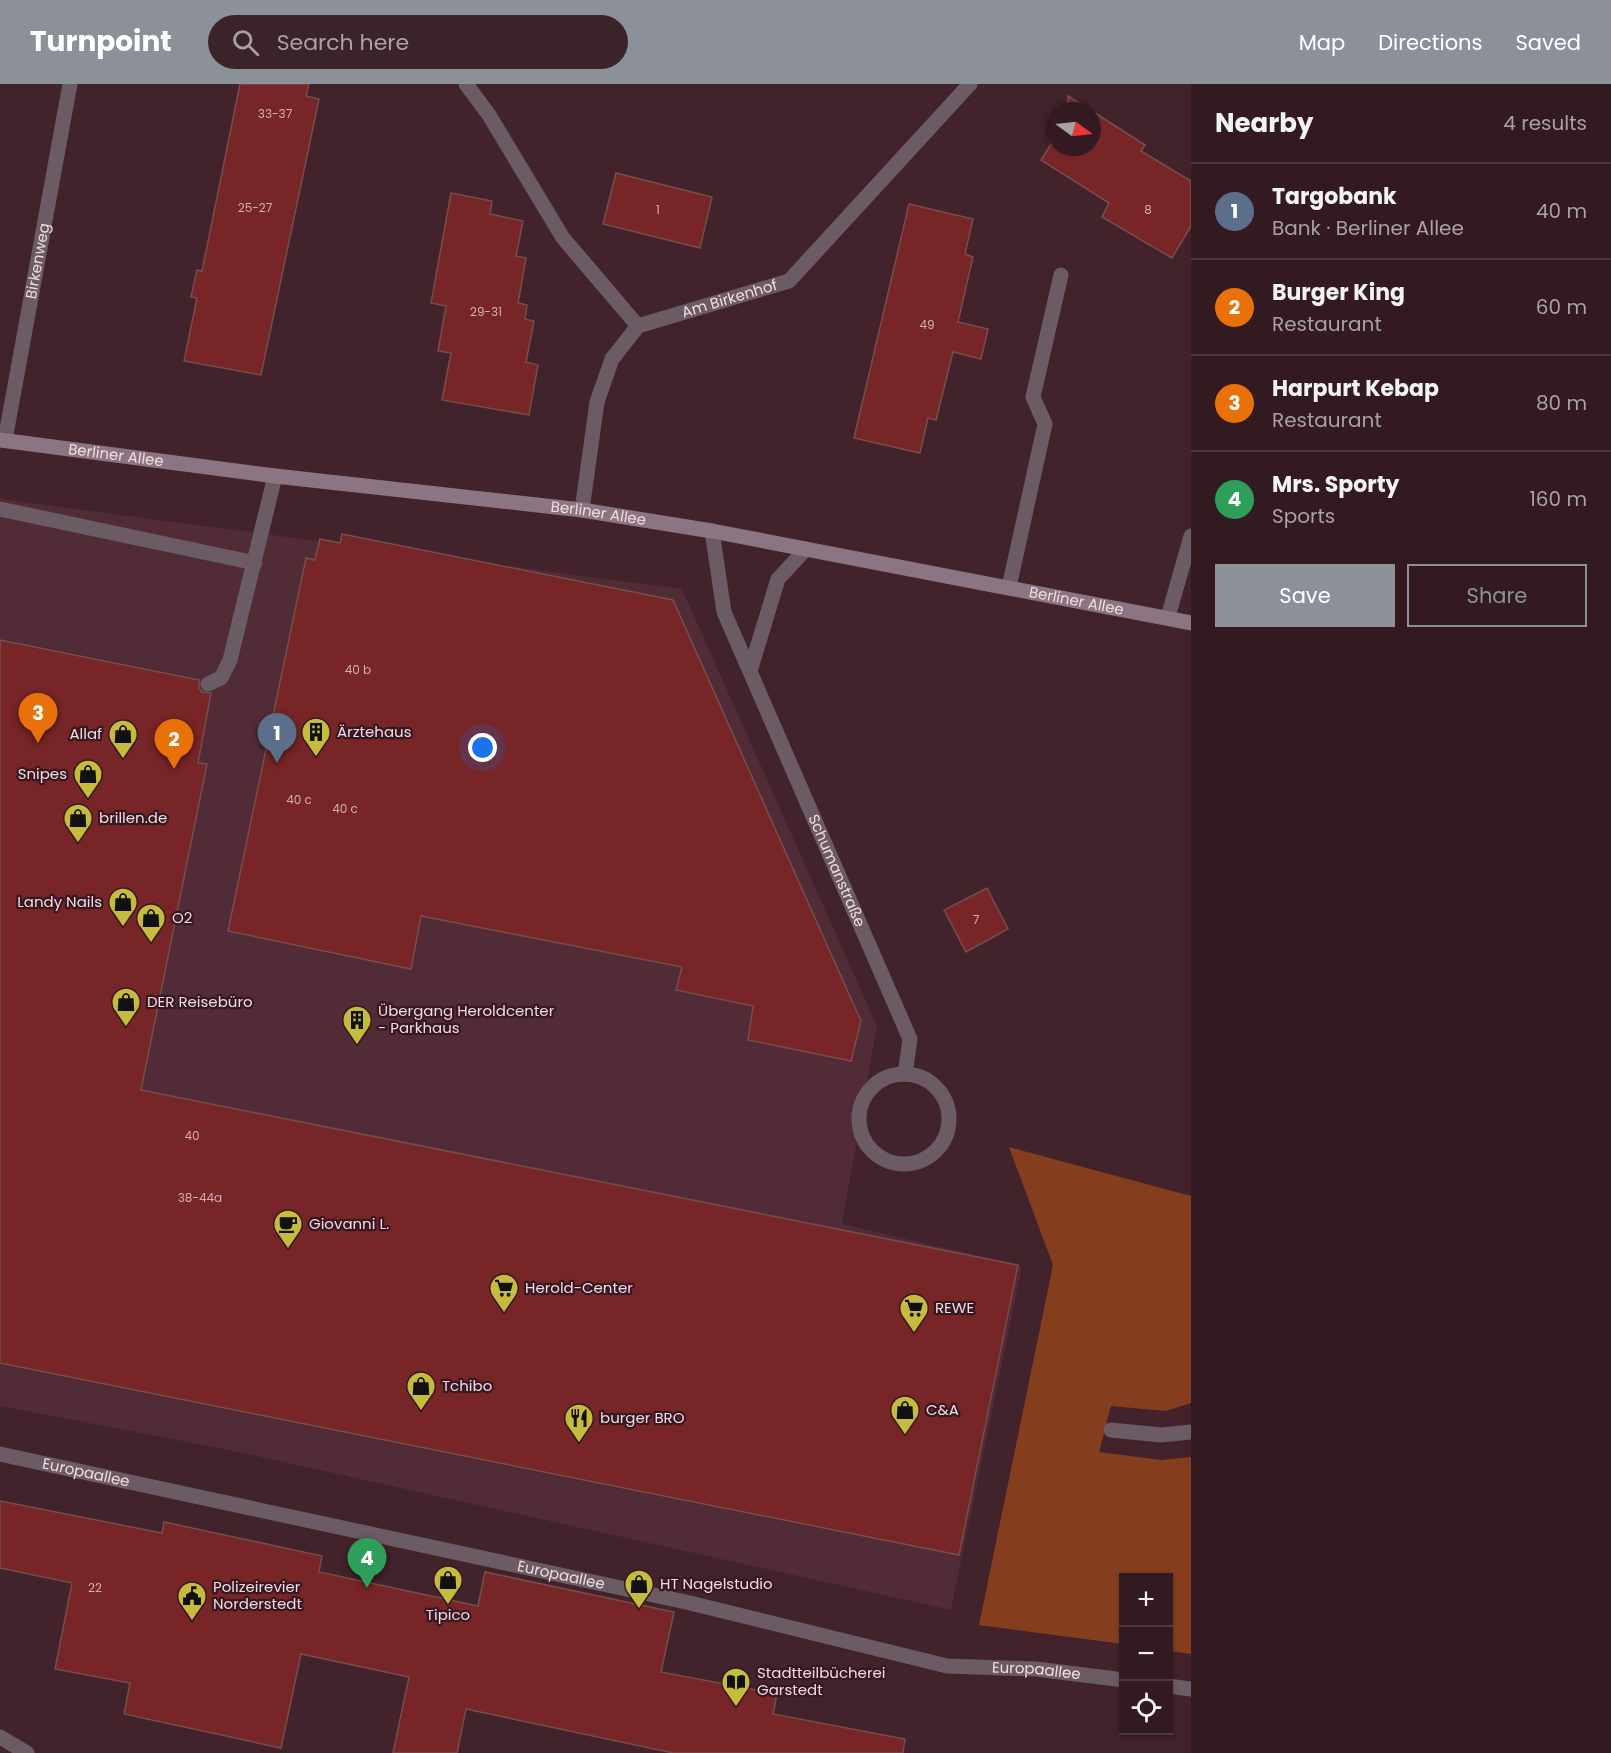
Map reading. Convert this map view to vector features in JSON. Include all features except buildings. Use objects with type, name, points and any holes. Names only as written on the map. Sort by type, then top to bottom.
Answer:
[{"type":"street","name":"Birkenweg","points":[[2,440],[70,84]]},
{"type":"street","points":[[466,84],[489,115],[563,238],[638,326],[612,359],[597,402],[582,510]]},
{"type":"street","name":"Am Birkenhof","points":[[638,326],[789,281],[970,84]]},
{"type":"street","points":[[1010,587],[1045,424],[1033,397],[1061,275]]},
{"type":"street","name":"Berliner Allee","points":[[2,440],[276,476],[582,510],[712,531],[1191,623]]},
{"type":"street","points":[[208,684],[221,678],[230,660],[276,476]]},
{"type":"street","points":[[0,509],[255,563]]},
{"type":"street","name":"Schumanstraße","points":[[712,531],[724,612],[910,1039],[905,1074]]},
{"type":"street","points":[[1168,617],[1191,536]]},
{"type":"street","points":[[750,670],[778,579],[806,549]]},
{"type":"street","points":[[905,1074],[927,1080],[942,1095],[950,1115],[946,1137],[933,1154],[913,1164],[892,1163],[873,1152],[861,1134],[860,1113],[867,1092],[885,1078],[905,1074]]},
{"type":"street","points":[[1111,1430],[1161,1435],[1191,1432]]},
{"type":"street","name":"Europaallee","points":[[0,1454],[686,1602],[947,1666],[1036,1669],[1119,1679]]},
{"type":"street","points":[[1173,1687],[1191,1689]]},
{"type":"street","points":[[0,1737],[27,1753]]},
{"type":"shaded area","points":[[0,499],[682,589],[877,1026],[842,1224],[1022,1266],[951,1610],[229,1450],[0,1406]]},
{"type":"shaded area","points":[[1009,1147],[1191,1196],[1191,1403],[1166,1411],[1111,1406],[1099,1452],[1161,1460],[1191,1457],[1191,1654],[1173,1652],[1173,1573],[1119,1573],[1119,1643],[979,1625],[1053,1265]]},
{"type":"place","name":"Harpurt Kebap","points":[[38,743]]},
{"type":"place","name":"Ärztehaus","points":[[316,758]]},
{"type":"place","name":"Allaf","points":[[123,760]]},
{"type":"place","name":"Targobank","points":[[277,763]]},
{"type":"place","name":"Burger King","points":[[174,769]]},
{"type":"place","name":"Snipes","points":[[88,800]]},
{"type":"place","name":"brillen.de","points":[[78,844]]},
{"type":"place","name":"Landy Nails","points":[[123,928]]},
{"type":"place","name":"O2","points":[[151,944]]},
{"type":"place","name":"DER Reisebüro","points":[[126,1028]]},
{"type":"place","name":"Übergang Heroldcenter - Parkhaus","points":[[357,1046]]},
{"type":"place","name":"Giovanni L.","points":[[288,1250]]},
{"type":"place","name":"Herold-Center","points":[[504,1314]]},
{"type":"place","name":"REWE","points":[[914,1334]]},
{"type":"place","name":"Tchibo","points":[[421,1412]]},
{"type":"place","name":"C&A","points":[[905,1436]]},
{"type":"place","name":"burger BRO","points":[[579,1444]]},
{"type":"place","name":"Mrs. Sporty","points":[[367,1588]]},
{"type":"place","name":"Tipico","points":[[448,1606]]},
{"type":"place","name":"HT Nagelstudio","points":[[639,1610]]},
{"type":"place","name":"Polizeirevier Norderstedt","points":[[192,1622]]},
{"type":"place","name":"Stadtteilbücherei Garstedt","points":[[736,1708]]}]
